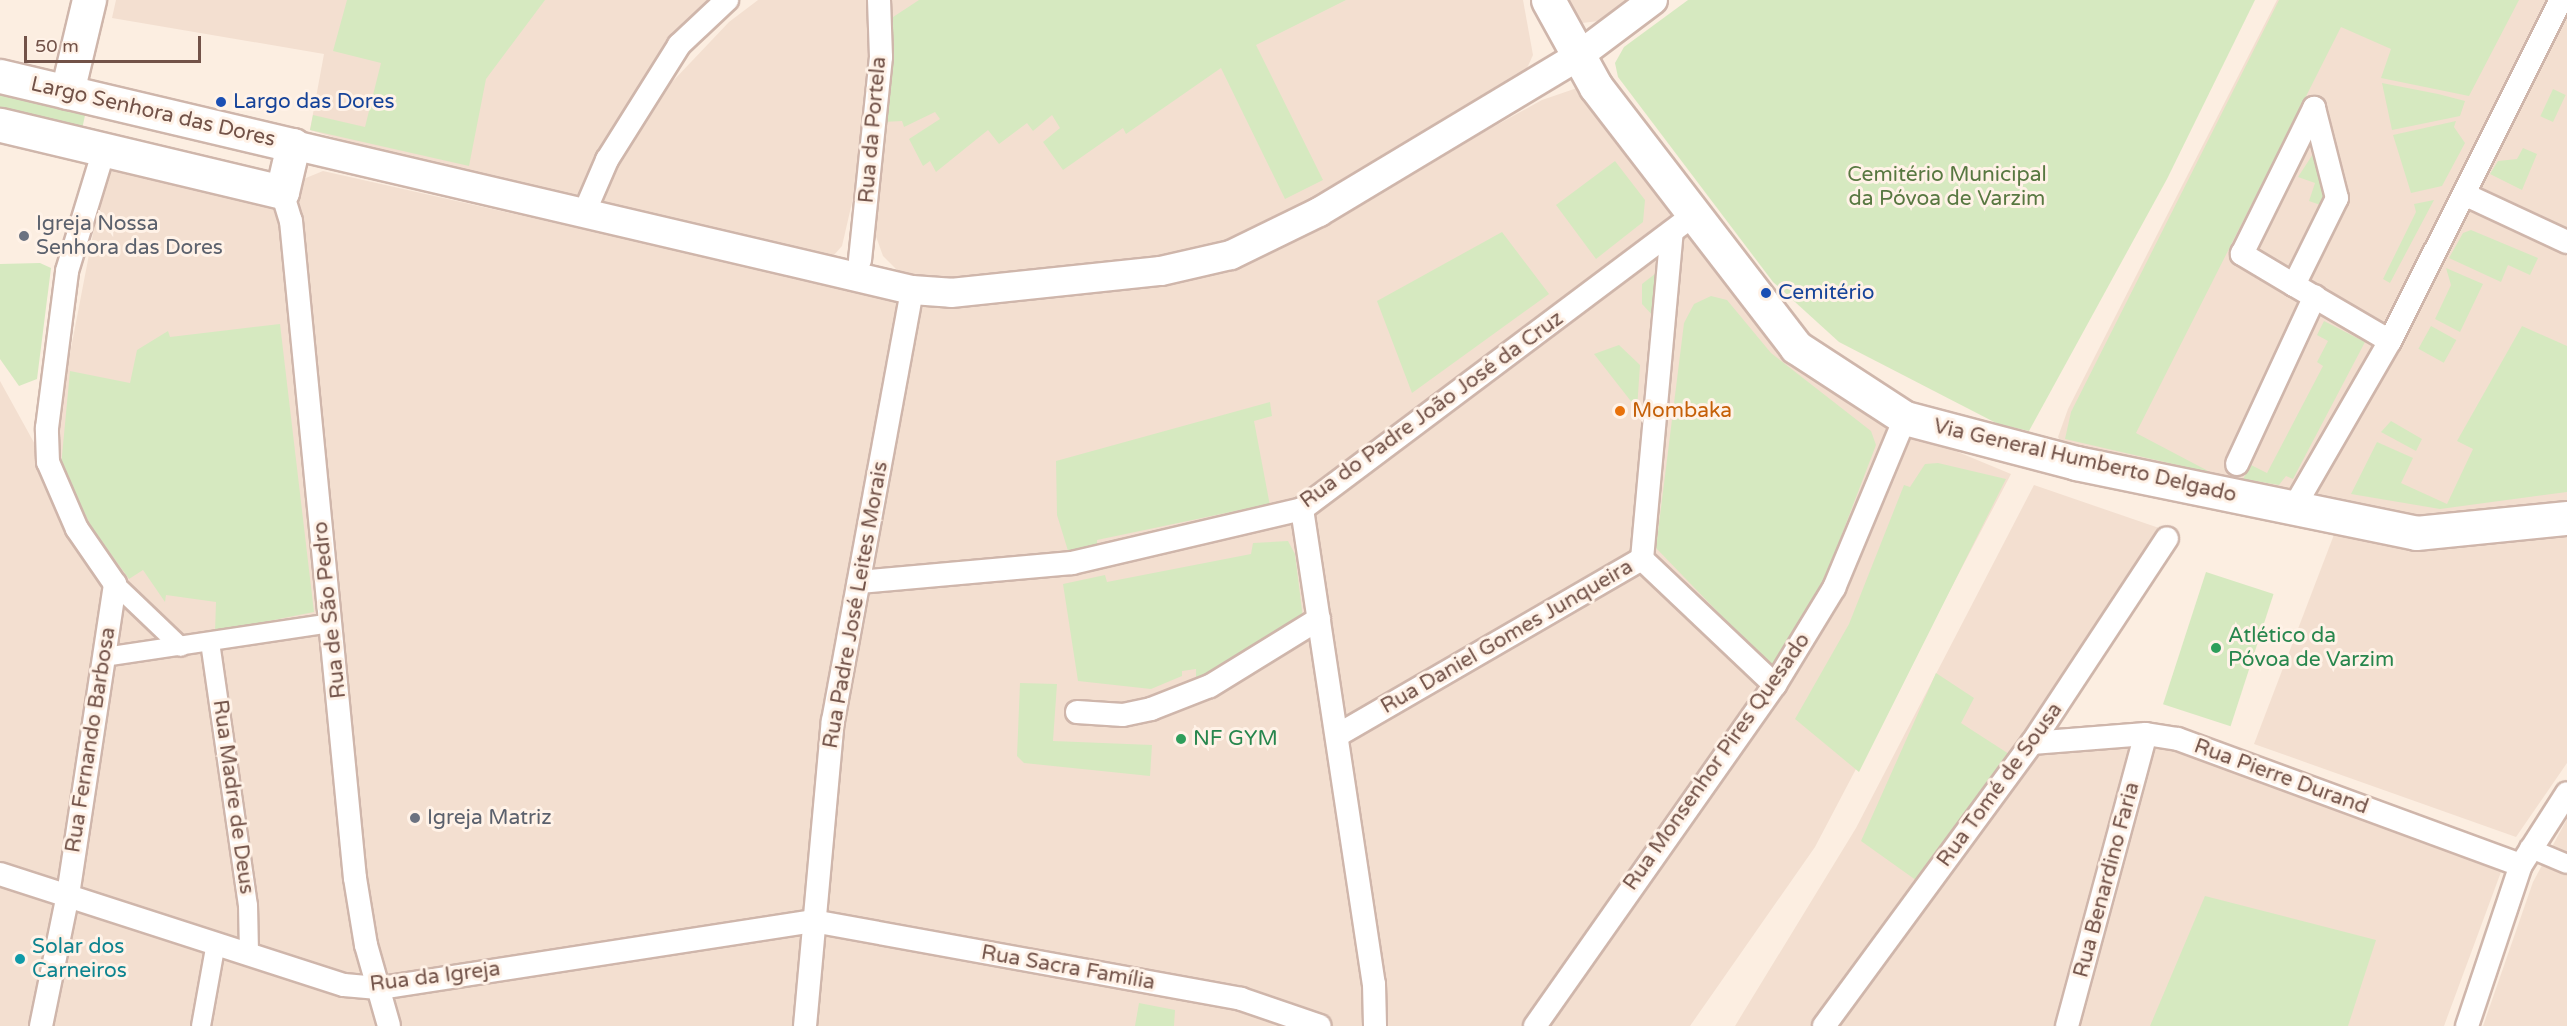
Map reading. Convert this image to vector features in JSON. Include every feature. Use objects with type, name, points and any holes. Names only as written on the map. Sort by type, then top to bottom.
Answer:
[{"type":"main road","points":[[67,92],[89,0]]},
{"type":"main road","name":"Via General Humberto Delgado","points":[[1548,0],[1577,57],[1682,224],[1796,347],[1905,418],[1982,442],[2416,533],[2567,518]]},
{"type":"main road","name":"Largo Senhora das Dores","points":[[0,76],[293,145],[282,192]]},
{"type":"main road","points":[[0,125],[282,192]]},
{"type":"street","points":[[585,212],[607,160],[679,45],[727,0]]},
{"type":"street","name":"Rua da Portela","points":[[860,260],[881,57],[879,0]]},
{"type":"street","points":[[293,145],[585,212],[898,288],[951,293],[1161,271],[1231,255],[1350,195],[1577,57],[1653,0]]},
{"type":"street","points":[[2293,509],[2390,340],[2466,195],[2561,0]]},
{"type":"street","points":[[2294,285],[2337,198],[2314,108],[2242,254],[2294,285],[2390,340]]},
{"type":"street","points":[[104,150],[67,271],[47,428],[48,462],[77,529],[115,584],[181,647]]},
{"type":"street","name":"Rua de São Pedro","points":[[282,192],[291,221],[355,878],[366,945],[381,987],[389,1026]]},
{"type":"street","points":[[2466,195],[2567,242]]},
{"type":"street","name":"Rua do Padre João José da Cruz","points":[[859,582],[1072,563],[1302,509],[1682,224]]},
{"type":"street","name":"Rua Daniel Gomes Junqueira","points":[[1338,735],[1642,559],[1682,224]]},
{"type":"street","points":[[824,269],[860,260],[898,288]]},
{"type":"street","name":"Rua Padre José Leites Morais","points":[[805,1026],[833,721],[859,582],[898,288]]},
{"type":"street","points":[[2237,464],[2314,296]]},
{"type":"street","name":"Rua Monsenhor Pires Quesado","points":[[1535,1026],[1775,685],[1834,588],[1905,418]]},
{"type":"street","points":[[1302,509],[1338,735],[1375,1026]]},
{"type":"street","name":"Rua Tomé de Sousa","points":[[1824,1026],[2032,743],[2167,538]]},
{"type":"street","points":[[1642,559],[1775,685]]},
{"type":"street","name":"Rua Fernando Barbosa","points":[[41,1026],[68,895],[115,584]]},
{"type":"street","points":[[1077,712],[1122,715],[1151,709],[1210,686],[1319,619]]},
{"type":"street","points":[[104,657],[331,623]]},
{"type":"street","name":"Rua Madre de Deus","points":[[210,642],[248,905],[249,952]]},
{"type":"street","name":"Rua Pierre Durand","points":[[2032,743],[2146,734],[2178,739],[2525,857]]},
{"type":"street","name":"Rua Benardino Faria","points":[[2067,1026],[2146,734]]},
{"type":"street","points":[[2467,1026],[2525,857],[2567,793]]},
{"type":"street","points":[[2525,857],[2567,864]]},
{"type":"street","name":"Rua da Igreja","points":[[0,874],[249,952],[344,985],[381,987],[813,921]]},
{"type":"street","name":"Rua Sacra Família","points":[[813,921],[1241,999],[1320,1026]]},
{"type":"street","points":[[201,1026],[216,942]]},
{"type":"shaded area","points":[[116,0],[725,0],[595,181],[577,195],[554,198],[462,177],[310,130],[324,54],[112,18]]},
{"type":"shaded area","points":[[758,0],[870,0],[872,38],[857,181],[842,246],[834,255],[820,258],[604,209],[601,195],[672,82],[729,22]]},
{"type":"shaded area","points":[[890,0],[1523,0],[1533,55],[1524,75],[1249,238],[1201,254],[942,285],[901,274],[883,256],[869,217]]},
{"type":"shaded area","points":[[1564,0],[1635,0],[1599,21],[1582,23]]},
{"type":"shaded area","points":[[2277,0],[2567,0],[2567,506],[2418,519],[2066,452],[2058,437],[2068,409]]},
{"type":"shaded area","points":[[1577,88],[1705,251],[1859,411],[2011,474],[1815,847],[1690,1026],[0,1026],[0,381],[48,468],[106,166],[252,200],[323,171],[894,299],[1121,288],[1210,275],[1289,240],[1542,100]]},
{"type":"shaded area","points":[[2034,485],[2159,528],[2038,724],[2084,730],[2144,725],[2206,736],[2508,853],[2444,1026],[1735,1026],[1856,828]]},
{"type":"shaded area","points":[[2567,529],[2567,763],[2516,837],[2254,744],[2335,532]]},
{"type":"shaded area","points":[[2567,819],[2567,1026],[2483,1026],[2533,882]]},
{"type":"green space","points":[[347,0],[545,0],[486,79],[469,166],[310,130],[313,115],[365,127],[381,63],[333,51]]},
{"type":"green space","points":[[919,0],[1346,0],[1256,45],[1323,180],[1285,199],[1221,68],[1126,134],[1123,128],[1063,170],[1043,142],[1060,128],[1052,115],[1033,131],[1027,123],[999,144],[988,130],[936,172],[930,161],[923,166],[909,139],[940,119],[935,112],[904,127],[902,121],[882,122],[890,19]]},
{"type":"green space","name":"Cemitério Municipal da Póvoa de Varzim","points":[[1688,0],[2255,0],[2167,179],[2029,431],[1998,424],[1839,342],[1773,282],[1618,77],[1615,63],[1624,47]]},
{"type":"green space","points":[[2279,0],[2519,0],[2469,96],[2381,78],[2391,49],[2341,27],[2136,433],[2212,473],[2065,439],[2071,412]]},
{"type":"green space","points":[[2382,83],[2465,101],[2460,116],[2392,130]]},
{"type":"green space","points":[[0,89],[87,106],[81,134],[0,114]]},
{"type":"green space","points":[[2553,89],[2566,95],[2553,122],[2540,116]]},
{"type":"green space","points":[[2456,121],[2454,127],[2465,143],[2442,186],[2411,193],[2393,135]]},
{"type":"green space","points":[[2523,148],[2537,154],[2522,190],[2490,174],[2498,161],[2517,159]]},
{"type":"green space","points":[[2313,154],[2329,208],[2309,201],[2315,183],[2298,177]]},
{"type":"green space","points":[[1615,161],[1645,200],[1643,222],[1596,259],[1556,205]]},
{"type":"green space","points":[[2434,200],[2390,283],[2383,279],[2416,212],[2414,204]]},
{"type":"green space","points":[[2471,230],[2538,258],[2530,275],[2508,265],[2501,282],[2449,258],[2463,233]]},
{"type":"green space","points":[[1502,232],[1549,294],[1412,393],[1377,301]]},
{"type":"green space","points":[[40,263],[51,268],[37,379],[19,386],[0,359],[0,264]]},
{"type":"green space","points":[[2446,268],[2483,284],[2460,332],[2435,319],[2451,285]]},
{"type":"green space","points":[[1660,270],[1655,318],[1642,304],[1642,284]]},
{"type":"green space","points":[[1711,296],[1727,300],[1771,353],[1871,431],[1876,445],[1816,602],[1778,667],[1769,665],[1656,548],[1684,323],[1694,304]]},
{"type":"green space","points":[[2324,321],[2365,342],[2293,479],[2286,476],[2279,485],[2243,479],[2251,465],[2267,473],[2323,366],[2317,362],[2328,341],[2317,335]]},
{"type":"green space","points":[[280,324],[314,612],[215,632],[216,602],[166,595],[165,602],[143,570],[129,579],[92,528],[61,466],[70,371],[130,383],[137,350],[168,331],[170,337]]},
{"type":"green space","points":[[2431,326],[2456,340],[2444,363],[2418,349]]},
{"type":"green space","points":[[2522,326],[2567,346],[2567,492],[2440,509],[2351,494],[2377,442],[2413,458],[2401,483],[2447,504],[2473,449],[2457,441]]},
{"type":"green space","points":[[1619,345],[1640,365],[1637,409],[1594,354]]},
{"type":"green space","points":[[1270,402],[1272,416],[1254,421],[1271,511],[1247,517],[1245,509],[1097,540],[1097,548],[1069,554],[1057,515],[1056,461]]},
{"type":"green space","points":[[2391,421],[2422,439],[2416,451],[2381,432]]},
{"type":"green space","points":[[1938,463],[2006,479],[1859,772],[1795,719],[1849,624],[1904,485],[1910,487],[1925,464]]},
{"type":"green space","points":[[1288,541],[1295,554],[1303,618],[1205,678],[1196,678],[1196,669],[1182,671],[1182,676],[1151,689],[1078,681],[1063,584],[1105,575],[1107,582],[1251,554],[1253,543]]},
{"type":"green space","name":"Atlético da Póvoa de Varzim","points":[[2206,572],[2274,594],[2231,726],[2163,704]]},
{"type":"green space","points":[[1936,673],[1974,698],[1961,723],[2009,754],[1920,883],[1861,841]]},
{"type":"green space","points":[[1020,683],[1057,684],[1053,741],[1152,745],[1150,776],[1024,763],[1017,756]]},
{"type":"green space","points":[[2205,896],[2376,940],[2348,1026],[2150,1026]]},
{"type":"green space","points":[[1139,1003],[1175,1010],[1174,1026],[1135,1026]]},
{"type":"place","name":"Largo das Dores","points":[[221,102]]},
{"type":"place","name":"Igreja Nossa Senhora das Dores","points":[[24,236]]},
{"type":"place","name":"Cemitério","points":[[1766,293]]},
{"type":"place","name":"Mombaka","points":[[1620,411]]},
{"type":"place","name":"Atlético da Póvoa de Varzim","points":[[2216,648]]},
{"type":"place","name":"NF GYM","points":[[1181,739]]},
{"type":"place","name":"Igreja Matriz","points":[[415,818]]},
{"type":"place","name":"Solar dos Carneiros","points":[[20,959]]}]
